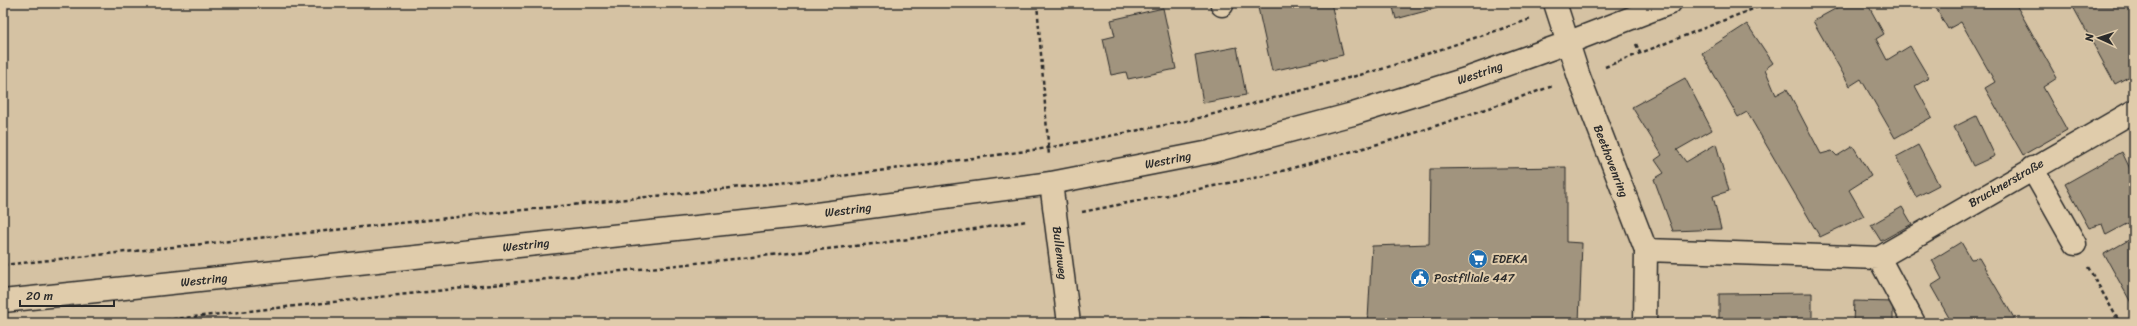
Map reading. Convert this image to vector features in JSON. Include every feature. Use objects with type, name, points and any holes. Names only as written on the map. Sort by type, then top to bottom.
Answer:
[{"type":"street","name":"Westring","points":[[3,301],[809,215],[1051,183],[1210,152],[1353,114],[1466,78],[1567,43],[1670,3]]},
{"type":"street","name":"Beethovenring","points":[[1556,6],[1567,43],[1646,250],[1646,323]]},
{"type":"street","name":"Brucknerstraße","points":[[1879,258],[2134,110]]},
{"type":"street","points":[[2032,168],[2075,244]]},
{"type":"street","name":"Bullenweg","points":[[1051,183],[1069,323]]},
{"type":"street","points":[[1646,250],[1879,258],[1914,323]]},
{"type":"path","points":[[1037,3],[1051,183]]},
{"type":"path","points":[[3,265],[818,178],[1048,148],[1191,120],[1382,69],[1556,6]]},
{"type":"path","points":[[2075,244],[2120,323]]},
{"type":"building","points":[[1257,3],[1331,3],[1343,55],[1272,71]]},
{"type":"building","points":[[1392,3],[1436,3],[1437,8],[1396,19]]},
{"type":"building","points":[[1846,3],[1867,3],[1884,34],[1876,39],[1887,60],[1910,46],[1929,78],[1915,86],[1932,117],[1895,138],[1861,79],[1850,86],[1813,21]]},
{"type":"building","points":[[1933,3],[2015,3],[2057,78],[2043,87],[2067,130],[2023,155],[1985,88],[1995,82],[1961,22],[1948,29]]},
{"type":"building","points":[[2071,3],[2134,3],[2134,74],[2115,84]]},
{"type":"building","points":[[1163,8],[1176,69],[1128,79],[1126,72],[1111,75],[1103,39],[1115,36],[1111,20]]},
{"type":"building","points":[[1747,24],[1773,63],[1765,69],[1776,95],[1787,89],[1821,154],[1832,151],[1837,156],[1853,146],[1871,176],[1849,190],[1864,216],[1820,237],[1747,112],[1738,117],[1702,53]]},
{"type":"building","points":[[1237,47],[1246,95],[1203,103],[1195,55]]},
{"type":"building","points":[[1685,78],[1712,130],[1677,150],[1686,162],[1716,144],[1729,191],[1713,196],[1721,229],[1673,231],[1654,179],[1664,173],[1655,160],[1662,155],[1632,107]]},
{"type":"building","points":[[1976,116],[1995,156],[1973,166],[1954,127]]},
{"type":"building","points":[[1918,145],[1939,185],[1916,197],[1896,157]]},
{"type":"building","points":[[2122,152],[2134,177],[2134,220],[2106,235],[2102,224],[2089,228],[2065,184]]},
{"type":"building","points":[[1566,167],[1566,242],[1582,243],[1579,323],[1239,323],[1239,318],[1368,320],[1372,246],[1429,244],[1430,169]]},
{"type":"building","points":[[1902,207],[1912,224],[1881,241],[1871,225]]},
{"type":"building","points":[[2134,220],[2134,230],[2130,222]]},
{"type":"building","points":[[2134,237],[2134,308],[2104,254]]},
{"type":"building","points":[[1961,242],[1971,259],[1979,258],[2017,323],[1952,323],[1931,286],[1942,279],[1932,260]]},
{"type":"building","points":[[1812,293],[1812,323],[1719,323],[1719,294]]},
{"type":"building","points":[[1854,301],[1893,302],[1893,323],[1853,323]]},
{"type":"place","name":"EDEKA","points":[[1478,259]]},
{"type":"place","name":"Postfiliale 447","points":[[1420,278]]}]
